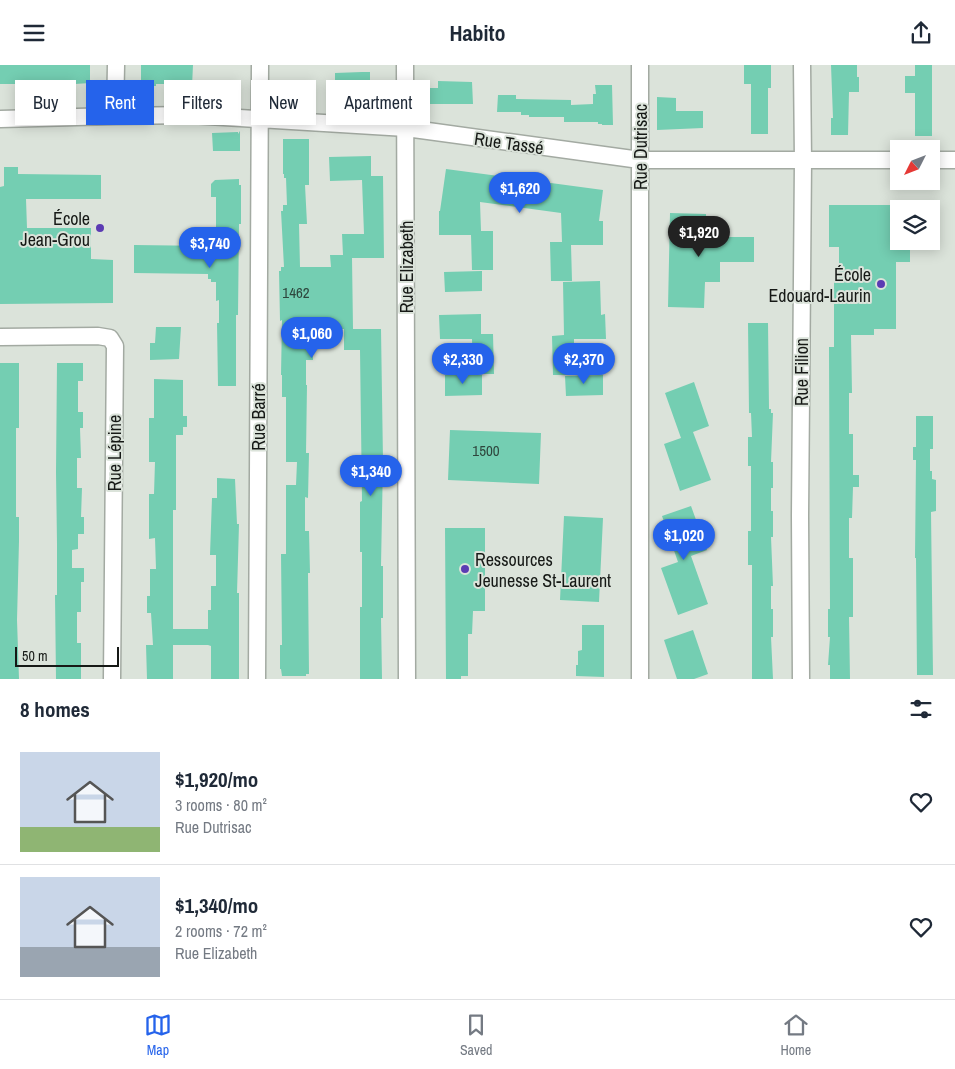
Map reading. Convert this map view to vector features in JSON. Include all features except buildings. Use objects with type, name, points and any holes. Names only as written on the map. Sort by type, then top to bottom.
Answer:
[{"type":"street","points":[[116,65],[116,80]]},
{"type":"street","name":"Rue Barré","points":[[260,65],[260,80]]},
{"type":"street","name":"Rue Elizabeth","points":[[406,65],[408,679]]},
{"type":"street","name":"Rue Dutrisac","points":[[640,65],[640,679]]},
{"type":"street","name":"Rue Filion","points":[[801,679],[802,65]]},
{"type":"street","name":"Rue Tassé","points":[[154,115],[251,119]]},
{"type":"street","name":"Rue Tassé","points":[[0,119],[86,116]]},
{"type":"street","name":"Rue Tassé","points":[[316,123],[406,129],[640,160],[890,160]]},
{"type":"street","name":"Rue Barré","points":[[257,679],[259,125]]},
{"type":"street","points":[[940,160],[955,160]]},
{"type":"street","name":"Rue Lépine","points":[[0,337],[98,336],[110,338],[115,346],[112,679]]},
{"type":"place","name":"École Jean-Grou","points":[[100,228]]},
{"type":"place","name":"École Edouard-Laurin","points":[[881,284]]},
{"type":"place","name":"Ressources Jeunesse St-Laurent","points":[[465,569]]}]
